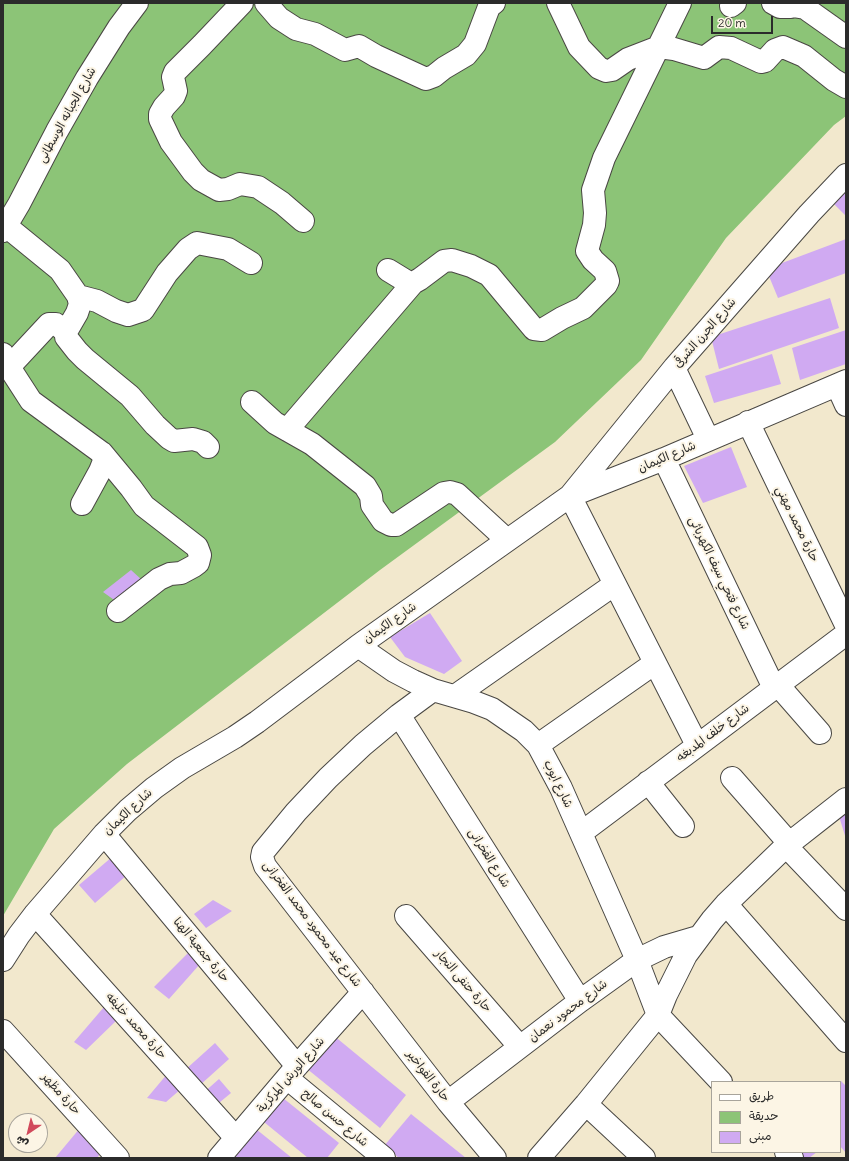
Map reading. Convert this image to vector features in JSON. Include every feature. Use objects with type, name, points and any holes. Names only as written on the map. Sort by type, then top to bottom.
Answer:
[{"type":"street","name":"شارع الجبانه الوسطانى","points":[[4,228],[86,78],[119,27],[137,3]]},
{"type":"street","points":[[242,3],[175,72],[173,77],[176,91],[174,96],[160,114],[160,120],[171,142],[193,172],[201,180],[220,190],[228,189],[240,184],[258,187],[282,203],[303,221]]},
{"type":"street","points":[[266,3],[279,18],[296,29],[315,34],[345,50],[359,46],[376,56],[426,79],[434,76],[444,68],[466,55],[475,44],[490,7],[494,3]]},
{"type":"street","points":[[558,3],[579,47],[599,68],[606,71],[612,70],[628,59],[659,46],[704,58],[719,47],[731,48],[762,62],[765,61],[775,50],[783,47],[804,56],[834,80],[846,87]]},
{"type":"street","points":[[287,430],[413,283],[444,261],[452,260],[471,266],[489,275],[534,329],[542,330],[583,308],[606,285],[608,281],[605,271],[593,260],[587,251],[594,225],[595,213],[593,190],[604,158],[680,3]]},
{"type":"street","points":[[772,3],[780,6],[805,8],[846,37]]},
{"type":"street","name":"شارع الجرن الشرقى","points":[[570,496],[674,368],[809,214],[846,175]]},
{"type":"street","points":[[4,228],[60,270],[78,296],[80,304],[77,313],[66,332],[66,337],[85,359],[130,396],[155,425],[169,438],[174,441],[193,439],[203,442],[208,447]]},
{"type":"street","points":[[78,296],[97,301],[116,312],[128,314],[143,310],[167,273],[188,248],[197,243],[228,249],[251,263]]},
{"type":"street","points":[[388,270],[406,281],[413,283]]},
{"type":"street","points":[[66,332],[56,324],[49,324],[6,361],[31,401],[102,453],[144,506],[197,547],[200,555],[198,563],[194,566],[181,573],[170,574],[159,579],[118,611]]},
{"type":"street","points":[[674,368],[708,439]]},
{"type":"street","points":[[841,383],[846,405]]},
{"type":"street","name":"شارع الكيمان","points":[[3,960],[35,914],[104,834],[128,810],[154,788],[182,768],[257,722],[358,646],[570,496],[841,383]]},
{"type":"street","points":[[252,402],[275,423],[312,444],[365,486],[371,496],[372,505],[383,521],[391,525],[396,525],[444,493],[450,492],[457,494],[508,540]]},
{"type":"street","name":"حارة محمد مهني","points":[[748,422],[846,625]]},
{"type":"street","points":[[82,504],[104,461],[102,453]]},
{"type":"street","name":"شارع فتحي سيف الكهربائى","points":[[664,458],[776,686],[820,733]]},
{"type":"street","points":[[570,496],[697,746]]},
{"type":"street","points":[[456,696],[615,584]]},
{"type":"street","name":"شارع خلف المدبغه","points":[[581,833],[846,634]]},
{"type":"street","name":"شارع ايوب","points":[[358,646],[394,671],[433,690],[474,702],[497,713],[524,731],[538,745],[561,788],[637,960],[658,1015]]},
{"type":"street","points":[[538,745],[655,663]]},
{"type":"street","name":"شارع عيد محمود محمد الفخرانى","points":[[363,992],[265,866],[262,857],[263,852],[328,778],[399,715],[433,690]]},
{"type":"street","name":"شارع الفخرانى","points":[[399,715],[580,1001]]},
{"type":"street","points":[[732,778],[846,909]]},
{"type":"street","points":[[648,782],[683,826]]},
{"type":"street","points":[[539,1158],[586,1104],[658,1015],[675,975],[686,955],[698,937],[726,904],[788,844],[846,799]]},
{"type":"street","name":"حارة جمعية الهنا","points":[[104,834],[292,1072]]},
{"type":"street","points":[[726,904],[846,1041]]},
{"type":"street","name":"حارة محمد خليفه","points":[[35,914],[236,1138]]},
{"type":"street","name":"حارة حنفى النجار","points":[[406,916],[520,1047]]},
{"type":"street","name":"شارع محمود نعمان","points":[[448,1102],[580,1001],[637,960],[664,947],[698,937]]},
{"type":"street","name":"شارع الورش المركزية","points":[[219,1158],[292,1072],[363,992]]},
{"type":"street","name":"حارة الفواخير","points":[[363,992],[448,1102],[495,1158]]},
{"type":"street","points":[[658,1015],[720,1081]]},
{"type":"street","name":"حارة مظهر","points":[[3,1031],[118,1158]]},
{"type":"street","name":"شارع حسن صالح","points":[[292,1072],[384,1158]]},
{"type":"street","points":[[586,1104],[644,1158]]},
{"type":"green space","points":[[3,3],[846,3],[846,116],[834,125],[726,238],[641,360],[555,442],[380,570],[127,764],[54,829],[3,916]]},
{"type":"building","points":[[846,187],[846,216],[831,201]]},
{"type":"building","points":[[846,239],[846,273],[778,298],[766,269]]},
{"type":"building","points":[[830,298],[839,328],[719,369],[711,337]]},
{"type":"building","points":[[846,330],[846,364],[800,380],[792,348]]},
{"type":"building","points":[[772,354],[781,384],[714,403],[705,376]]},
{"type":"building","points":[[731,447],[747,487],[703,503],[684,466]]},
{"type":"building","points":[[131,570],[142,580],[117,602],[103,592]]},
{"type":"building","points":[[430,613],[462,661],[444,674],[405,657],[390,637]]},
{"type":"building","points":[[846,811],[846,839],[838,813]]},
{"type":"building","points":[[112,857],[127,875],[95,903],[79,885]]},
{"type":"building","points":[[213,900],[232,911],[206,928],[194,914]]},
{"type":"building","points":[[188,953],[200,964],[169,999],[154,987]]},
{"type":"building","points":[[104,1007],[116,1021],[86,1050],[74,1042]]},
{"type":"building","points":[[333,1035],[406,1095],[380,1128],[306,1068]]},
{"type":"building","points":[[215,1043],[229,1059],[199,1086],[185,1070]]},
{"type":"building","points":[[168,1073],[181,1089],[166,1102],[147,1098]]},
{"type":"building","points":[[219,1079],[231,1093],[214,1107],[202,1094]]},
{"type":"building","points":[[841,1081],[846,1086],[846,1153],[841,1147]]},
{"type":"building","points":[[283,1098],[339,1143],[327,1158],[308,1158],[264,1122]]},
{"type":"building","points":[[411,1114],[466,1158],[399,1158],[384,1146]]},
{"type":"building","points":[[251,1125],[292,1158],[234,1158],[229,1153]]},
{"type":"building","points":[[80,1128],[103,1150],[97,1158],[55,1158]]},
{"type":"building","points":[[796,1153],[816,1153],[809,1158],[800,1158]]}]
